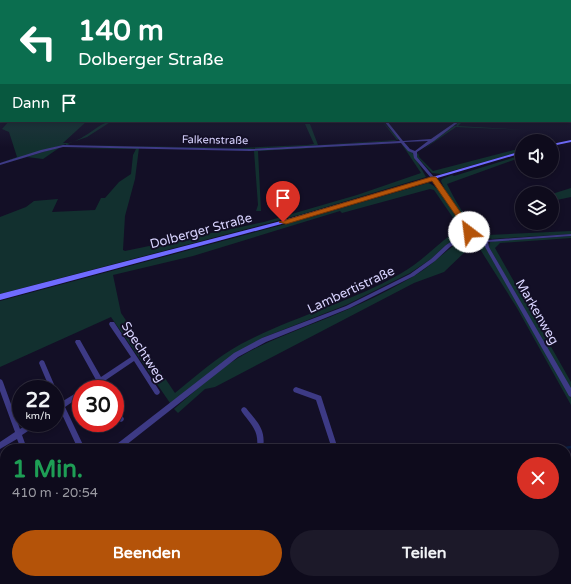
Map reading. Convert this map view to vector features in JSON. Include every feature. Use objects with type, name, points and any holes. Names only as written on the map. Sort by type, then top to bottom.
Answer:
[{"type":"main road","points":[[559,144],[571,141]]},
{"type":"main road","name":"Dolberger Straße","points":[[0,297],[283,222],[515,154]]},
{"type":"street","points":[[386,122],[409,150],[415,152]]},
{"type":"street","points":[[415,152],[458,122]]},
{"type":"street","name":"Falkenstraße","points":[[0,164],[42,150],[63,146],[250,150],[433,140]]},
{"type":"street","points":[[415,152],[415,157],[433,179],[469,229],[469,232],[486,241],[571,235]]},
{"type":"street","name":"Lambertistraße","points":[[121,444],[236,355],[264,340],[348,307],[412,275],[433,260],[448,246],[469,232]]},
{"type":"street","name":"Markenweg","points":[[486,241],[487,247],[571,394]]},
{"type":"street","name":"Spechtweg","points":[[112,324],[157,392]]},
{"type":"street","points":[[78,342],[99,380]]},
{"type":"street","points":[[101,380],[134,358]]},
{"type":"street","points":[[42,363],[50,380]]},
{"type":"street","points":[[0,382],[22,444]]},
{"type":"street","points":[[296,390],[319,398],[333,444]]},
{"type":"street","points":[[244,410],[260,429],[262,438],[261,444]]},
{"type":"street","points":[[64,412],[80,444]]},
{"type":"street","points":[[3,444],[22,432]]},
{"type":"green space","points":[[8,122],[86,122],[63,143],[70,143],[67,144],[70,145],[240,148],[314,144],[305,124],[310,124],[318,145],[397,140],[395,141],[249,149],[66,145],[66,144],[0,163],[17,157],[9,132],[2,129]]},
{"type":"green space","points":[[110,122],[87,137],[77,141],[83,137],[101,125]]},
{"type":"green space","points":[[383,122],[383,122],[399,139],[397,140]]},
{"type":"green space","points":[[459,122],[462,122],[458,126],[526,130],[456,127],[421,151],[454,126],[457,126],[456,125]]},
{"type":"green space","points":[[401,143],[412,152],[426,177],[303,214],[0,294],[0,217],[26,207],[34,201],[58,199],[52,212],[95,210],[101,198],[105,198],[119,182],[131,174],[133,155],[136,149],[59,148],[139,148],[135,179],[125,216],[123,250],[125,251],[264,222],[357,195],[421,173]]},
{"type":"green space","points":[[401,143],[258,151],[261,211],[256,211],[258,205],[254,151],[215,150],[257,151]]},
{"type":"green space","points":[[56,148],[59,148],[43,159],[27,157],[0,165]]},
{"type":"green space","points":[[515,150],[515,153],[441,174],[432,173],[417,157],[418,153],[419,157],[433,171]]},
{"type":"green space","points":[[515,157],[515,160],[447,184],[459,206],[469,220],[488,235],[571,231],[571,234],[492,239],[480,236],[470,229],[451,201],[441,181],[442,179],[452,175],[454,176]]},
{"type":"green space","points":[[428,183],[442,194],[466,229],[464,234],[446,245],[431,259],[410,273],[346,305],[262,338],[170,403],[111,317],[0,367],[0,301],[308,218]],"holes":[[[430,189],[434,190],[460,228],[416,264],[381,284],[341,302],[260,334],[241,344],[215,361],[175,393],[121,313],[113,275],[193,256],[340,211],[342,213]]]},
{"type":"green space","points":[[571,188],[571,197],[559,200],[559,192]]},
{"type":"green space","points":[[571,236],[571,238],[500,243],[495,248],[571,382],[571,391],[489,247],[490,242],[495,241]]},
{"type":"green space","points":[[468,237],[474,237],[481,240],[521,307],[571,398],[571,405],[517,308],[478,246],[468,249],[444,272],[414,283],[215,387],[205,389],[178,413],[174,409],[213,376],[246,353],[272,340],[375,297],[414,276]]},
{"type":"route","points":[[283,222],[433,179],[469,229],[469,232]]}]
